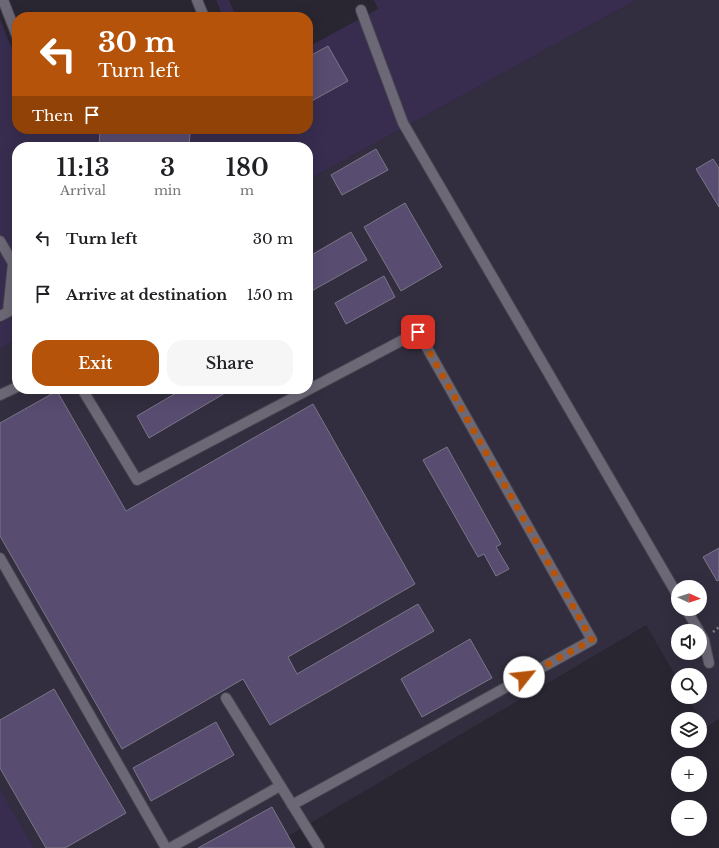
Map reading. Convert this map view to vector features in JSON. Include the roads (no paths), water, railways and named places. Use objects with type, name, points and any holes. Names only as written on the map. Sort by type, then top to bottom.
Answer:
[{"type":"lane","points":[[3,0],[12,23]]},
{"type":"lane","points":[[197,0],[202,12]]},
{"type":"lane","points":[[361,10],[403,123],[671,584]]},
{"type":"lane","points":[[0,242],[12,261]]},
{"type":"lane","points":[[0,316],[8,312],[12,273]]},
{"type":"lane","points":[[292,805],[592,640],[418,332],[313,387]]},
{"type":"lane","points":[[0,395],[12,389]]},
{"type":"lane","points":[[85,394],[137,480],[300,394]]},
{"type":"lane","points":[[0,558],[166,848]]},
{"type":"lane","points":[[707,653],[709,662]]},
{"type":"lane","points":[[226,698],[319,848]]},
{"type":"lane","points":[[170,848],[280,786]]}]
